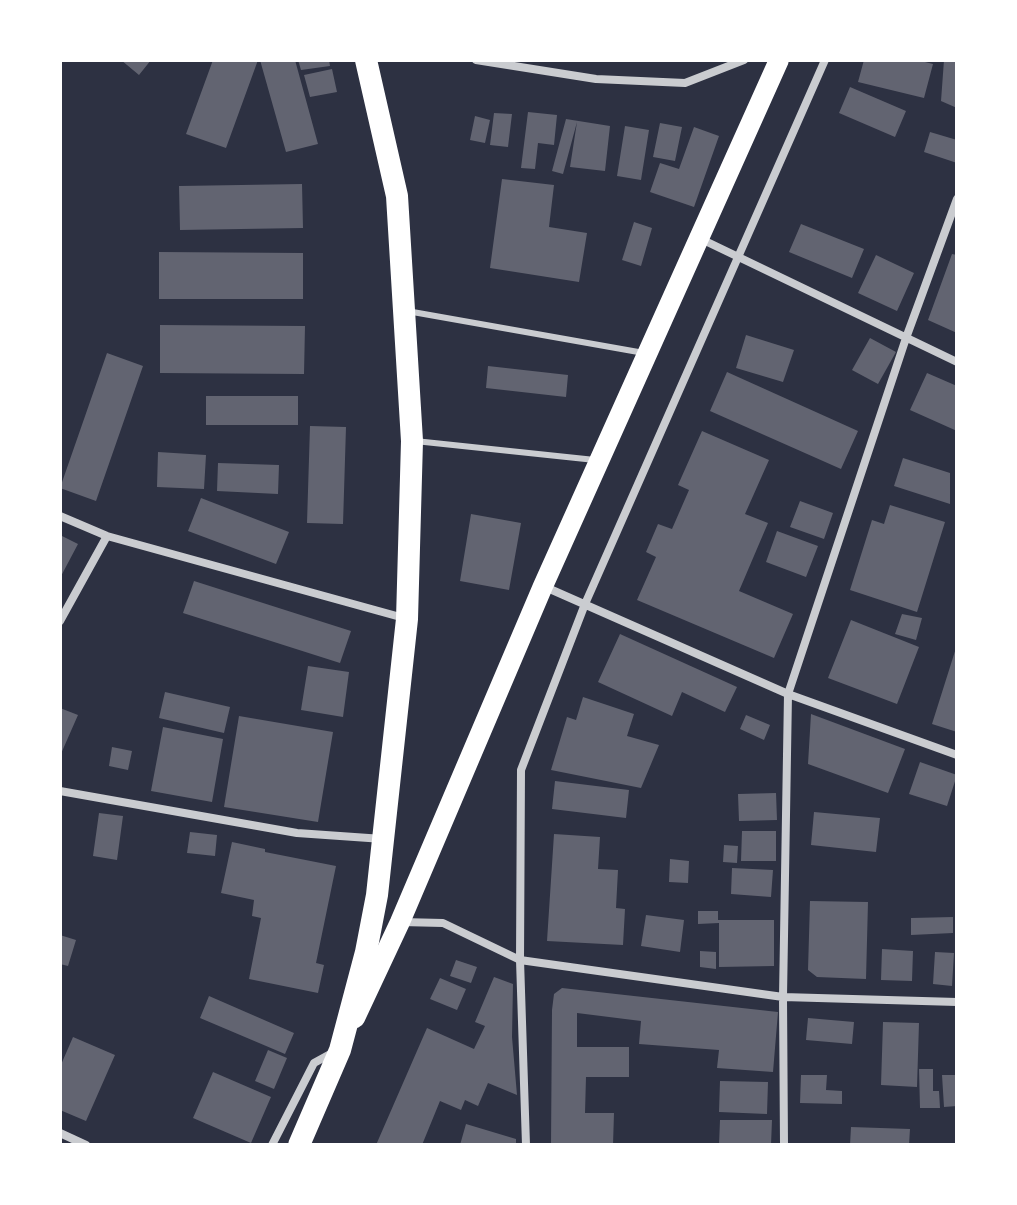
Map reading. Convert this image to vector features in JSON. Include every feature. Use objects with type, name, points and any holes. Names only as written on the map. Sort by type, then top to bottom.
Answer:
[{"type":"highway","points":[[299,1145],[340,1050],[366,952],[384,839],[407,619],[412,441],[397,196],[366,60]]},
{"type":"main road","points":[[340,1050],[400,922],[543,586],[779,60]]},
{"type":"street","points":[[476,60],[596,79],[685,83],[744,60]]},
{"type":"street","points":[[526,1145],[520,960],[521,770],[585,604],[825,60]]},
{"type":"street","points":[[784,1145],[788,694],[906,338],[957,199]]},
{"type":"street","points":[[700,239],[957,362]]},
{"type":"street","points":[[60,516],[107,536],[407,619]]},
{"type":"street","points":[[60,621],[107,536]]},
{"type":"street","points":[[543,586],[788,694],[957,755]]},
{"type":"street","points":[[60,791],[297,833],[384,839]]},
{"type":"street","points":[[400,922],[443,923],[520,960],[783,997],[957,1002]]},
{"type":"street","points":[[272,1145],[314,1063],[340,1050]]},
{"type":"street","points":[[60,1133],[86,1145]]},
{"type":"lane","points":[[404,311],[648,354]]},
{"type":"lane","points":[[412,441],[599,460]]},
{"type":"building","points":[[121,60],[151,60],[139,75]]},
{"type":"building","points":[[213,60],[258,60],[226,148],[186,134]]},
{"type":"building","points":[[260,60],[295,60],[318,144],[286,152]]},
{"type":"building","points":[[298,60],[329,60],[330,66],[301,70]]},
{"type":"building","points":[[864,60],[917,60],[933,64],[924,98],[858,82]]},
{"type":"building","points":[[944,60],[957,60],[957,108],[941,101]]},
{"type":"building","points":[[332,69],[337,92],[310,97],[304,75]]},
{"type":"building","points":[[850,87],[906,111],[895,137],[839,113]]},
{"type":"building","points":[[528,112],[557,115],[554,145],[538,143],[535,169],[521,168]]},
{"type":"building","points":[[494,113],[512,114],[508,147],[490,145]]},
{"type":"building","points":[[475,116],[490,120],[485,143],[470,140]]},
{"type":"building","points":[[566,119],[610,126],[605,171],[570,167],[577,122],[563,174],[552,171]]},
{"type":"building","points":[[660,123],[682,127],[675,161],[653,157]]},
{"type":"building","points":[[625,126],[649,130],[641,180],[617,176]]},
{"type":"building","points":[[694,127],[719,136],[694,207],[650,192],[660,163],[679,169]]},
{"type":"building","points":[[930,132],[957,140],[957,163],[924,152]]},
{"type":"building","points":[[502,179],[554,185],[549,227],[587,233],[579,282],[490,268]]},
{"type":"building","points":[[302,184],[303,228],[180,230],[179,186]]},
{"type":"building","points":[[634,222],[652,228],[641,266],[622,260]]},
{"type":"building","points":[[801,224],[864,249],[852,278],[789,252]]},
{"type":"building","points":[[159,252],[303,253],[303,299],[159,299]]},
{"type":"building","points":[[952,254],[957,255],[957,333],[928,320]]},
{"type":"building","points":[[876,255],[914,273],[897,311],[858,293]]},
{"type":"building","points":[[160,325],[305,326],[304,374],[160,373]]},
{"type":"building","points":[[746,335],[794,350],[783,382],[736,368]]},
{"type":"building","points":[[870,338],[896,352],[878,384],[852,370]]},
{"type":"building","points":[[107,353],[143,366],[96,501],[60,488]]},
{"type":"building","points":[[488,366],[568,375],[566,397],[486,388]]},
{"type":"building","points":[[727,372],[858,431],[841,469],[710,411]]},
{"type":"building","points":[[927,373],[957,386],[957,431],[910,410]]},
{"type":"building","points":[[206,396],[298,396],[298,425],[206,425]]},
{"type":"building","points":[[310,426],[346,427],[343,524],[307,523]]},
{"type":"building","points":[[702,431],[769,460],[745,514],[768,523],[739,591],[793,614],[774,658],[637,600],[656,557],[646,552],[658,524],[672,529],[689,490],[678,485]]},
{"type":"building","points":[[158,452],[206,455],[204,489],[157,487]]},
{"type":"building","points":[[903,458],[950,473],[950,504],[894,486]]},
{"type":"building","points":[[218,463],[279,465],[278,494],[217,491]]},
{"type":"building","points":[[201,498],[289,532],[276,564],[188,531]]},
{"type":"building","points":[[800,501],[833,513],[824,539],[790,527]]},
{"type":"building","points":[[890,505],[945,522],[917,612],[850,590],[872,520],[884,524]]},
{"type":"building","points":[[471,514],[521,523],[509,590],[460,581]]},
{"type":"building","points":[[777,531],[818,546],[806,577],[766,562]]},
{"type":"building","points":[[60,535],[78,544],[60,578]]},
{"type":"building","points":[[194,581],[351,631],[340,663],[183,613]]},
{"type":"building","points":[[902,614],[922,618],[916,640],[895,634]]},
{"type":"building","points":[[851,620],[919,647],[897,704],[828,678]]},
{"type":"building","points":[[620,634],[737,687],[725,712],[682,692],[672,716],[598,682]]},
{"type":"building","points":[[957,648],[957,732],[932,724]]},
{"type":"building","points":[[308,666],[349,672],[343,717],[301,710]]},
{"type":"building","points":[[165,692],[230,707],[224,733],[159,718]]},
{"type":"building","points":[[583,697],[634,714],[627,736],[659,745],[641,788],[551,770],[567,717],[576,720]]},
{"type":"building","points":[[60,708],[78,715],[60,756]]},
{"type":"building","points":[[811,714],[905,749],[888,793],[808,764]]},
{"type":"building","points":[[746,715],[770,725],[764,740],[740,729]]},
{"type":"building","points":[[239,716],[333,732],[318,822],[224,807]]},
{"type":"building","points":[[163,727],[223,739],[212,802],[151,791]]},
{"type":"building","points":[[112,747],[132,751],[128,770],[109,766]]},
{"type":"building","points":[[920,762],[957,775],[947,806],[909,794]]},
{"type":"building","points":[[555,781],[629,790],[626,818],[552,809]]},
{"type":"building","points":[[776,793],[777,820],[739,821],[738,794]]},
{"type":"building","points":[[814,812],[880,818],[876,852],[811,845]]},
{"type":"building","points":[[99,813],[123,816],[117,860],[93,856]]},
{"type":"building","points":[[742,831],[776,831],[776,861],[741,861]]},
{"type":"building","points":[[190,832],[217,835],[215,856],[187,853]]},
{"type":"building","points":[[554,834],[600,837],[598,869],[618,870],[616,908],[625,909],[623,945],[547,941]]},
{"type":"building","points":[[232,842],[336,866],[316,963],[324,965],[318,993],[249,979],[261,918],[252,916],[254,900],[221,893]]},
{"type":"building","points":[[724,845],[738,846],[737,863],[723,862]]},
{"type":"building","points":[[670,859],[689,861],[688,883],[669,882]]},
{"type":"building","points":[[732,868],[773,870],[771,897],[731,894]]},
{"type":"building","points":[[810,901],[868,902],[866,979],[817,977],[808,970]]},
{"type":"building","points":[[698,911],[718,911],[718,920],[774,920],[774,966],[719,967],[719,923],[698,924]]},
{"type":"building","points":[[646,915],[684,920],[680,952],[641,946]]},
{"type":"building","points":[[953,917],[953,933],[911,935],[911,918]]},
{"type":"building","points":[[60,935],[76,940],[68,966],[60,964]]},
{"type":"building","points":[[882,949],[913,951],[912,981],[881,980]]},
{"type":"building","points":[[700,951],[716,952],[716,969],[700,967]]},
{"type":"building","points":[[935,952],[954,953],[952,986],[933,984]]},
{"type":"building","points":[[456,960],[477,967],[471,983],[450,976]]},
{"type":"building","points":[[494,977],[513,984],[512,1037],[517,1095],[488,1083],[478,1106],[465,1100],[461,1110],[440,1101],[422,1145],[376,1145],[427,1028],[474,1049],[485,1026],[475,1022]]},
{"type":"building","points":[[440,978],[466,989],[457,1010],[430,999]]},
{"type":"building","points":[[562,988],[778,1012],[773,1072],[717,1068],[719,1050],[639,1044],[641,1021],[577,1013],[577,1047],[629,1047],[629,1077],[586,1077],[585,1113],[614,1113],[613,1145],[551,1145],[552,1010],[554,994]]},
{"type":"building","points":[[209,996],[294,1033],[285,1054],[200,1018]]},
{"type":"building","points":[[808,1018],[854,1022],[852,1044],[806,1040]]},
{"type":"building","points":[[883,1022],[919,1023],[917,1087],[881,1085]]},
{"type":"building","points":[[73,1037],[115,1055],[86,1121],[60,1110],[60,1067]]},
{"type":"building","points":[[268,1050],[287,1058],[274,1089],[255,1081]]},
{"type":"building","points":[[919,1069],[933,1069],[933,1091],[939,1091],[940,1108],[920,1108]]},
{"type":"building","points":[[213,1072],[271,1097],[251,1143],[193,1118]]},
{"type":"building","points":[[801,1075],[827,1075],[826,1090],[842,1091],[842,1104],[800,1103]]},
{"type":"building","points":[[942,1075],[956,1075],[957,1106],[944,1107]]},
{"type":"building","points":[[720,1081],[768,1082],[767,1114],[719,1112]]},
{"type":"building","points":[[720,1120],[772,1120],[771,1145],[719,1145]]},
{"type":"building","points":[[466,1124],[516,1139],[516,1145],[460,1145]]},
{"type":"building","points":[[851,1127],[910,1129],[909,1145],[850,1145]]}]
